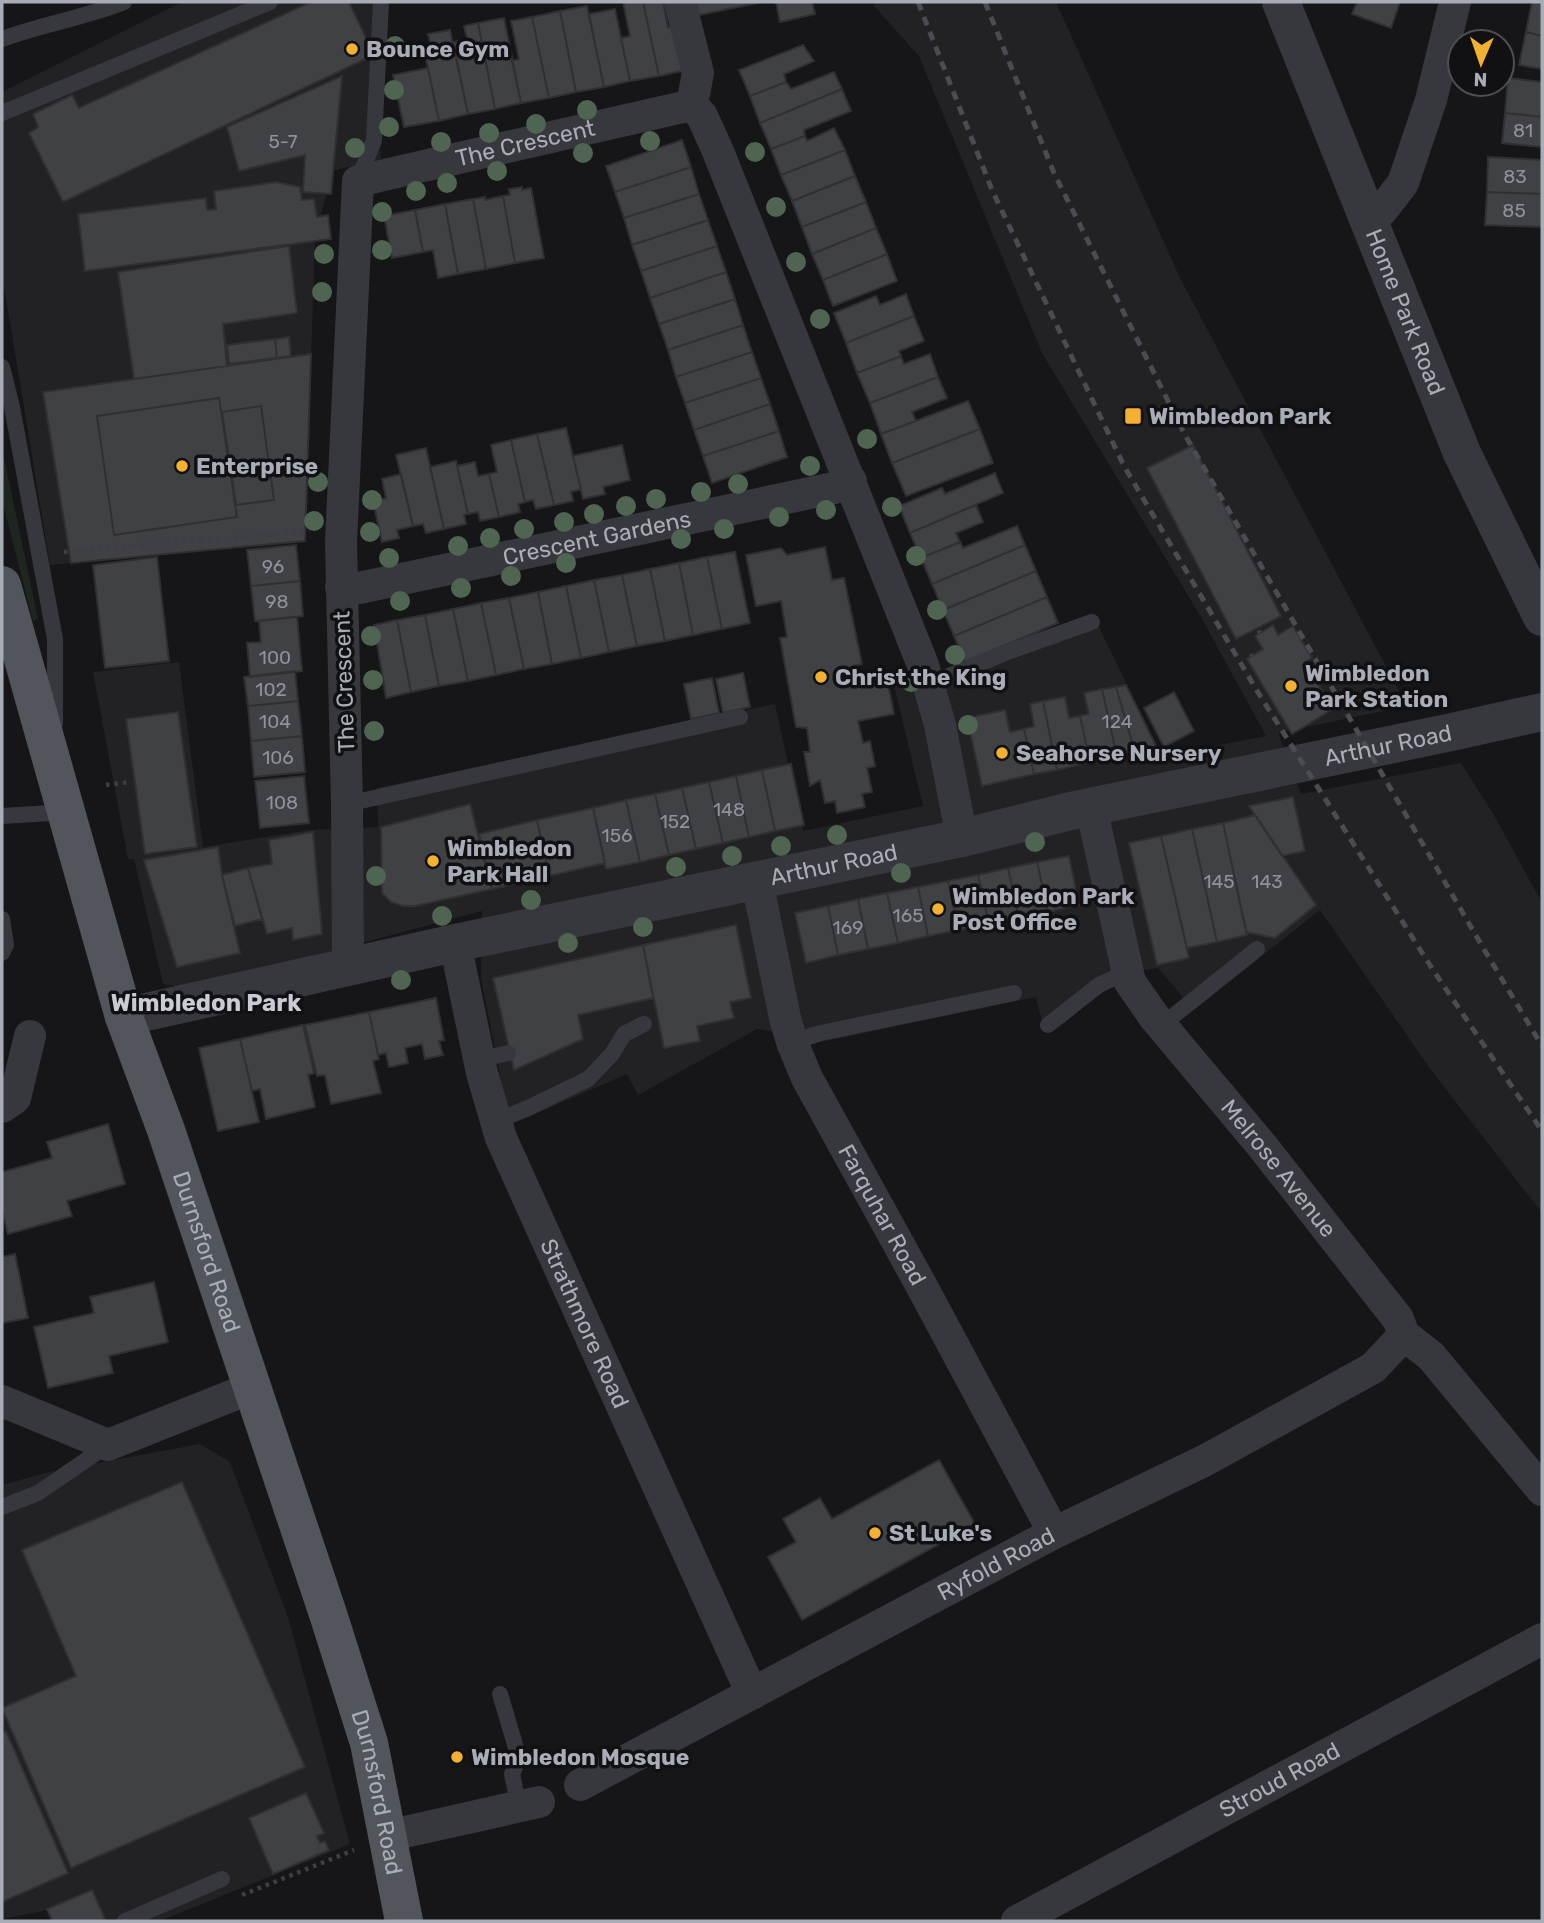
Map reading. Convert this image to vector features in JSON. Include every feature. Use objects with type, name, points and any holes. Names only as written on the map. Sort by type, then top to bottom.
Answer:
[{"type":"main road","name":"Durnsford Road","points":[[2,585],[124,1017],[166,1130],[369,1743],[376,1842],[404,1921]]},
{"type":"street","points":[[680,2],[698,73],[692,105],[702,116],[717,149],[930,684],[961,838]]},
{"type":"street","name":"Home Park Road","points":[[1281,2],[1462,453],[1542,617]]},
{"type":"street","points":[[1369,222],[1403,183],[1431,100],[1455,2]]},
{"type":"street","name":"The Crescent","points":[[348,966],[341,528],[358,181],[692,105]]},
{"type":"street","name":"Crescent Gardens","points":[[341,587],[359,588],[386,583],[834,488],[851,481]]},
{"type":"street","name":"Arthur Road","points":[[124,1017],[348,966],[961,838],[1091,807],[1542,712]]},
{"type":"street","name":"Melrose Avenue","points":[[1091,807],[1129,982],[1398,1319],[1404,1335],[1431,1356],[1542,1490]]},
{"type":"street","name":"Farquhar Road","points":[[757,881],[792,1042],[807,1077],[1054,1533]]},
{"type":"street","name":"Strathmore Road","points":[[455,943],[493,1057],[496,1121],[501,1138],[752,1694]]},
{"type":"street","points":[[2,1107],[15,1098],[30,1036]]},
{"type":"street","name":"Ryfold Road","points":[[580,1785],[1054,1533],[1204,1461],[1373,1368],[1404,1335]]},
{"type":"street","points":[[2,1401],[108,1445],[251,1388]]},
{"type":"street","name":"Stroud Road","points":[[1017,1921],[1542,1639]]},
{"type":"street","points":[[376,1842],[529,1804]]},
{"type":"lane","points":[[2,38],[98,12],[124,2]]},
{"type":"lane","points":[[2,113],[270,2]]},
{"type":"lane","points":[[358,181],[374,140],[381,2]]},
{"type":"lane","points":[[2,368],[12,407],[55,639],[55,769]]},
{"type":"lane","points":[[930,684],[1005,653],[1092,622]]},
{"type":"lane","points":[[347,804],[740,717]]},
{"type":"lane","points":[[2,816],[67,812]]},
{"type":"lane","points":[[2,919],[6,945],[2,953]]},
{"type":"lane","points":[[1162,1026],[1257,949]]},
{"type":"lane","points":[[1048,1025],[1099,985],[1127,972]]},
{"type":"lane","points":[[792,1042],[835,1030],[1014,993]]},
{"type":"lane","points":[[496,1121],[588,1079],[612,1054],[624,1034],[644,1024]]},
{"type":"lane","points":[[2,1507],[38,1493],[108,1445]]},
{"type":"lane","points":[[499,1694],[519,1758],[512,1774],[529,1804]]},
{"type":"lane","points":[[125,1921],[222,1879]]},
{"type":"path","points":[[63,552],[310,531]]},
{"type":"path","points":[[1254,623],[1260,633]]},
{"type":"path","points":[[106,785],[130,782]]},
{"type":"path","points":[[240,1896],[376,1842]]},
{"type":"shaded area","points":[[182,2],[387,2],[378,109],[381,159],[332,171],[315,238],[305,541],[50,565],[2,282],[2,92]]},
{"type":"shaded area","points":[[874,2],[1056,2],[1180,278],[1407,706],[1278,733],[1301,794],[1461,763],[1495,817],[1542,903],[1542,1213],[1431,1070],[1320,910],[1194,1010],[1158,968],[1098,977],[1042,1022],[1036,997],[826,1041],[757,1029],[638,1095],[627,1074],[510,1125],[481,979],[482,911],[189,989],[163,984],[134,859],[128,859],[93,672],[179,662],[203,847],[309,830],[378,827],[377,788],[775,704],[803,831],[923,806],[894,686],[1092,613],[1162,756],[1266,736],[1201,617],[1042,353],[919,56],[874,6]]},
{"type":"shaded area","points":[[2,448],[38,619],[33,621],[2,499]]},
{"type":"shaded area","points":[[200,1444],[230,1462],[288,1617],[350,1844],[160,1921],[54,1921],[49,1910],[2,1919],[2,1485],[49,1472]]},
{"type":"building","points":[[311,2],[349,2],[374,55],[63,202],[29,133],[38,127],[33,114],[72,95],[79,108]]},
{"type":"building","points":[[623,2],[643,2],[659,76],[630,81],[621,38],[630,36]]},
{"type":"building","points":[[643,2],[663,2],[668,27],[677,25],[686,70],[659,76]]},
{"type":"building","points":[[696,2],[762,2],[699,15]]},
{"type":"building","points":[[776,2],[812,2],[815,14],[780,22]]},
{"type":"building","points":[[1357,2],[1400,2],[1391,28],[1352,14]]},
{"type":"building","points":[[1532,2],[1542,2],[1542,36],[1526,32]]},
{"type":"building","points":[[587,6],[604,87],[576,92],[560,11]]},
{"type":"building","points":[[615,9],[630,81],[604,87],[589,14]]},
{"type":"building","points":[[560,11],[576,92],[549,98],[532,17]]},
{"type":"building","points":[[532,17],[549,98],[521,103],[512,61],[519,59],[511,21]]},
{"type":"building","points":[[504,18],[521,103],[495,109],[478,23]]},
{"type":"building","points":[[478,23],[495,109],[468,114],[453,42],[467,39],[464,26]]},
{"type":"building","points":[[450,30],[468,114],[439,121],[424,49],[431,47],[428,34]]},
{"type":"building","points":[[1526,32],[1542,36],[1542,69],[1519,65]]},
{"type":"building","points":[[803,45],[814,61],[784,74],[786,82],[750,96],[739,70]]},
{"type":"building","points":[[428,68],[439,121],[404,127],[393,75]]},
{"type":"building","points":[[834,72],[842,89],[760,123],[750,96],[786,82],[791,89]]},
{"type":"building","points":[[342,76],[331,194],[303,192],[305,155],[239,171],[227,127]]},
{"type":"building","points":[[1516,79],[1542,82],[1542,117],[1505,113],[1506,98],[1516,98]]},
{"type":"building","points":[[842,89],[851,111],[804,130],[805,136],[771,149],[760,123]]},
{"type":"building","points":[[1505,113],[1542,117],[1542,147],[1502,143]]},
{"type":"building","points":[[834,128],[845,150],[781,175],[771,149],[805,136],[807,141]]},
{"type":"building","points":[[682,140],[691,167],[615,192],[606,166]]},
{"type":"building","points":[[845,150],[855,176],[792,201],[781,175]]},
{"type":"building","points":[[1488,157],[1542,160],[1542,194],[1487,192]]},
{"type":"building","points":[[691,167],[699,194],[624,218],[615,192]]},
{"type":"building","points":[[855,176],[866,202],[802,227],[792,201]]},
{"type":"building","points":[[276,182],[300,187],[302,200],[314,199],[317,217],[328,215],[331,239],[85,271],[78,214],[206,198],[207,210],[216,209],[214,191]]},
{"type":"building","points":[[522,187],[522,190],[531,188],[544,258],[515,263],[503,196],[510,195],[509,189]]},
{"type":"building","points":[[1487,192],[1542,194],[1542,227],[1485,225]]},
{"type":"building","points":[[699,194],[708,220],[632,245],[624,218]]},
{"type":"building","points":[[503,196],[515,263],[486,269],[473,199],[485,197],[485,200]]},
{"type":"building","points":[[473,199],[486,269],[458,274],[445,204]]},
{"type":"building","points":[[866,202],[876,228],[812,254],[802,227]]},
{"type":"building","points":[[445,204],[458,274],[438,278],[433,250],[423,252],[415,210]]},
{"type":"building","points":[[415,210],[423,252],[392,258],[384,216]]},
{"type":"building","points":[[708,220],[717,246],[641,271],[632,245]]},
{"type":"building","points":[[876,228],[887,254],[823,280],[812,254]]},
{"type":"building","points":[[289,246],[297,313],[223,324],[227,366],[134,379],[118,272]]},
{"type":"building","points":[[717,246],[726,272],[650,298],[641,271]]},
{"type":"building","points":[[887,254],[897,281],[833,306],[823,280]]},
{"type":"building","points":[[726,272],[735,299],[659,324],[650,298]]},
{"type":"building","points":[[906,294],[914,316],[846,343],[834,313],[876,296],[880,305]]},
{"type":"building","points":[[735,299],[743,325],[668,350],[659,324]]},
{"type":"building","points":[[914,316],[924,341],[899,351],[901,356],[857,373],[846,343]]},
{"type":"building","points":[[743,325],[752,352],[676,377],[668,350]]},
{"type":"building","points":[[289,337],[291,356],[277,358],[275,339]]},
{"type":"building","points":[[275,339],[277,358],[229,364],[227,345]]},
{"type":"building","points":[[752,352],[761,378],[685,403],[676,377]]},
{"type":"building","name":"Enterprise","points":[[311,354],[305,541],[71,563],[43,392]]},
{"type":"building","points":[[930,354],[938,377],[870,403],[857,373],[901,356],[904,364]]},
{"type":"building","points":[[938,377],[947,398],[912,412],[916,421],[881,434],[870,403]]},
{"type":"building","points":[[761,378],[770,404],[694,430],[685,403]]},
{"type":"building","points":[[219,398],[237,517],[114,535],[97,416]]},
{"type":"building","points":[[968,401],[980,429],[892,463],[881,434]]},
{"type":"building","points":[[770,404],[779,431],[703,456],[694,430]]},
{"type":"building","points":[[261,406],[274,500],[236,505],[222,412]]},
{"type":"building","points":[[566,428],[581,489],[571,492],[573,501],[554,505],[537,434]]},
{"type":"building","points":[[980,429],[993,463],[906,496],[892,463]]},
{"type":"building","points":[[779,431],[787,457],[712,483],[703,456]]},
{"type":"building","points":[[537,434],[554,505],[536,509],[533,500],[525,502],[511,440]]},
{"type":"building","points":[[511,440],[525,502],[518,504],[520,512],[499,517],[489,474],[497,472],[491,445]]},
{"type":"building","points":[[622,445],[630,480],[603,487],[605,494],[583,499],[573,456]]},
{"type":"building","points":[[1193,445],[1281,616],[1236,639],[1147,468]]},
{"type":"building","points":[[426,448],[444,529],[426,533],[423,524],[413,526],[396,455]]},
{"type":"building","points":[[456,461],[468,514],[464,515],[466,524],[444,529],[430,467]]},
{"type":"building","points":[[475,462],[478,476],[489,474],[499,517],[480,521],[478,512],[468,514],[457,466]]},
{"type":"building","points":[[995,473],[1003,493],[910,533],[899,506],[942,488],[945,494]]},
{"type":"building","points":[[401,474],[413,526],[397,530],[399,538],[382,542],[373,501],[386,498],[382,479]]},
{"type":"building","points":[[976,505],[983,522],[956,533],[960,542],[921,558],[910,533]]},
{"type":"building","points":[[1017,526],[1025,545],[932,584],[921,558],[960,542],[963,548]]},
{"type":"building","points":[[296,545],[300,581],[251,586],[247,550]]},
{"type":"building","points":[[1025,545],[1036,571],[943,610],[932,584]]},
{"type":"building","name":"Christ the King","points":[[825,547],[832,580],[844,578],[862,664],[854,666],[857,680],[886,674],[894,714],[858,721],[863,743],[870,741],[875,766],[867,768],[872,792],[862,794],[865,807],[837,813],[835,801],[825,803],[820,780],[810,786],[804,752],[810,752],[807,728],[796,727],[780,638],[787,637],[781,601],[756,606],[746,555],[781,548],[787,555]]},
{"type":"building","points":[[735,552],[750,623],[722,629],[707,557]]},
{"type":"building","points":[[157,557],[169,661],[105,668],[93,565]]},
{"type":"building","points":[[707,557],[722,629],[693,635],[679,563]]},
{"type":"building","points":[[679,563],[693,635],[665,641],[650,569]]},
{"type":"building","points":[[650,569],[665,641],[637,646],[622,575]]},
{"type":"building","points":[[1036,571],[1047,597],[954,636],[943,610]]},
{"type":"building","points":[[622,575],[637,646],[609,652],[594,580]]},
{"type":"building","points":[[594,580],[609,652],[581,658],[566,586]]},
{"type":"building","points":[[300,581],[303,616],[255,621],[251,586]]},
{"type":"building","points":[[566,586],[581,658],[552,664],[538,592]]},
{"type":"building","points":[[538,592],[552,664],[524,669],[509,598]]},
{"type":"building","points":[[1047,597],[1058,623],[965,662],[954,636]]},
{"type":"building","points":[[509,598],[524,669],[496,675],[481,603]]},
{"type":"building","points":[[481,603],[496,675],[468,681],[453,609]]},
{"type":"building","points":[[453,609],[468,681],[439,686],[425,615]]},
{"type":"building","points":[[425,615],[439,686],[411,692],[397,620]]},
{"type":"building","points":[[297,617],[302,671],[250,677],[247,643],[261,642],[259,621]]},
{"type":"building","points":[[397,620],[411,692],[386,698],[374,625]]},
{"type":"building","name":"Wimbledon Park Station","points":[[1273,625],[1278,635],[1293,626],[1312,658],[1305,662],[1333,709],[1292,734],[1247,659],[1263,649],[1255,636]]},
{"type":"building","points":[[295,671],[298,701],[248,706],[244,677]]},
{"type":"building","points":[[743,673],[750,707],[723,713],[716,679]]},
{"type":"building","points":[[712,678],[719,713],[691,719],[684,684]]},
{"type":"building","points":[[1126,685],[1157,748],[1135,752],[1116,687]]},
{"type":"building","points":[[1116,687],[1135,752],[1117,756],[1102,689]]},
{"type":"building","points":[[1102,689],[1117,756],[1090,762],[1080,716],[1089,714],[1084,693]]},
{"type":"building","points":[[1174,692],[1194,731],[1164,747],[1144,708]]},
{"type":"building","points":[[1065,697],[1069,718],[1080,716],[1090,762],[1057,770],[1043,701]]},
{"type":"building","points":[[298,701],[302,736],[251,741],[248,706]]},
{"type":"building","points":[[1043,701],[1057,770],[1034,774],[1024,729],[1034,726],[1030,704]]},
{"type":"building","name":"Seahorse Nursery","points":[[1005,710],[1010,732],[1024,729],[1034,774],[982,786],[967,718]]},
{"type":"building","points":[[178,712],[197,847],[145,854],[126,719]]},
{"type":"building","points":[[302,736],[305,772],[254,777],[251,741]]},
{"type":"building","points":[[791,764],[804,825],[775,831],[762,770]]},
{"type":"building","points":[[762,770],[775,831],[749,837],[736,776]]},
{"type":"building","points":[[304,776],[309,823],[260,828],[255,781]]},
{"type":"building","points":[[736,776],[749,837],[723,843],[709,782]]},
{"type":"building","points":[[709,782],[723,843],[696,849],[682,788]]},
{"type":"building","points":[[682,788],[696,849],[669,855],[655,794]]},
{"type":"building","points":[[655,794],[669,855],[640,862],[626,800]]},
{"type":"building","points":[[1293,797],[1305,851],[1282,856],[1249,806]]},
{"type":"building","points":[[626,800],[640,862],[606,869],[593,808]]},
{"type":"building","name":"Wimbledon Park Hall","points":[[470,804],[492,889],[415,906],[402,906],[391,902],[382,893],[381,827]]},
{"type":"building","points":[[593,808],[605,863],[549,876],[537,820]]},
{"type":"building","points":[[1255,815],[1316,905],[1275,938],[1246,932],[1223,823]]},
{"type":"building","points":[[537,820],[549,876],[492,889],[479,834]]},
{"type":"building","points":[[1223,823],[1247,935],[1217,942],[1192,829]]},
{"type":"building","points":[[1192,829],[1217,942],[1187,948],[1161,836]]},
{"type":"building","points":[[313,832],[322,934],[293,940],[292,928],[267,934],[248,868],[272,864],[269,840]]},
{"type":"building","points":[[1161,836],[1189,958],[1157,965],[1129,843]]},
{"type":"building","points":[[218,847],[240,953],[177,967],[144,860]]},
{"type":"building","points":[[1069,856],[1079,905],[1048,912],[1037,862]]},
{"type":"building","points":[[1037,862],[1048,912],[1019,918],[1008,868]]},
{"type":"building","points":[[248,868],[262,919],[235,926],[222,875]]},
{"type":"building","points":[[1008,868],[1019,918],[989,924],[978,875]]},
{"type":"building","points":[[978,875],[989,924],[959,930],[948,881]]},
{"type":"building","name":"Wimbledon Park Post Office","points":[[948,881],[959,930],[928,936],[918,887]]},
{"type":"building","points":[[918,887],[928,936],[898,943],[887,893]]},
{"type":"building","points":[[887,893],[898,943],[868,949],[858,899]]},
{"type":"building","points":[[858,899],[868,949],[838,955],[828,906]]},
{"type":"building","points":[[828,906],[838,955],[806,963],[795,913]]},
{"type":"building","points":[[736,925],[751,998],[730,1002],[734,1018],[697,1026],[700,1041],[664,1048],[643,945]]},
{"type":"building","points":[[643,945],[653,998],[578,1015],[583,1039],[514,1070],[493,978]]},
{"type":"building","points":[[436,998],[444,1040],[439,1041],[443,1055],[425,1059],[422,1044],[405,1048],[408,1063],[389,1067],[386,1053],[378,1055],[369,1012]]},
{"type":"building","points":[[369,1012],[379,1059],[373,1061],[381,1093],[331,1104],[325,1075],[317,1076],[305,1025]]},
{"type":"building","points":[[303,1025],[314,1073],[308,1075],[315,1107],[266,1119],[260,1089],[252,1091],[240,1039]]},
{"type":"building","points":[[240,1039],[259,1122],[218,1131],[199,1048]]},
{"type":"building","points":[[108,1124],[125,1184],[67,1201],[72,1216],[8,1234],[2,1211],[2,1172],[52,1158],[47,1142]]},
{"type":"building","points":[[15,1254],[28,1318],[2,1323],[2,1257]]},
{"type":"building","points":[[154,1282],[168,1342],[109,1356],[113,1373],[48,1388],[34,1327],[94,1313],[90,1297]]},
{"type":"building","name":"St Luke's","points":[[939,1460],[975,1524],[802,1620],[768,1557],[796,1542],[783,1519],[820,1498],[832,1519]]},
{"type":"building","points":[[182,1482],[305,1767],[71,1868],[2,1708],[76,1676],[22,1550]]},
{"type":"building","points":[[6,1731],[68,1873],[2,1902],[2,1733]]},
{"type":"building","points":[[306,1793],[324,1833],[317,1836],[320,1843],[325,1841],[329,1850],[273,1874],[249,1818]]},
{"type":"building","points":[[92,1890],[106,1921],[52,1921],[47,1909]]},
{"type":"railway","points":[[918,2],[992,190],[1124,466],[1259,694],[1433,970],[1542,1131]]},
{"type":"railway","points":[[985,2],[1054,173],[1185,435],[1542,1046]]},
{"type":"place","name":"Bounce Gym","points":[[352,49]]},
{"type":"place","name":"Wimbledon Park","points":[[1133,416]]},
{"type":"place","name":"Enterprise","points":[[182,466]]},
{"type":"place","name":"Christ the King","points":[[821,677]]},
{"type":"place","name":"Wimbledon Park Station","points":[[1291,686]]},
{"type":"place","name":"Seahorse Nursery","points":[[1002,753]]},
{"type":"place","name":"Wimbledon Park Hall","points":[[433,861]]},
{"type":"place","name":"Wimbledon Park Post Office","points":[[938,909]]},
{"type":"place","name":"St Luke's","points":[[875,1533]]},
{"type":"place","name":"Wimbledon Mosque","points":[[457,1757]]},
{"type":"district","name":"Wimbledon Park","points":[[206,1003]]}]
